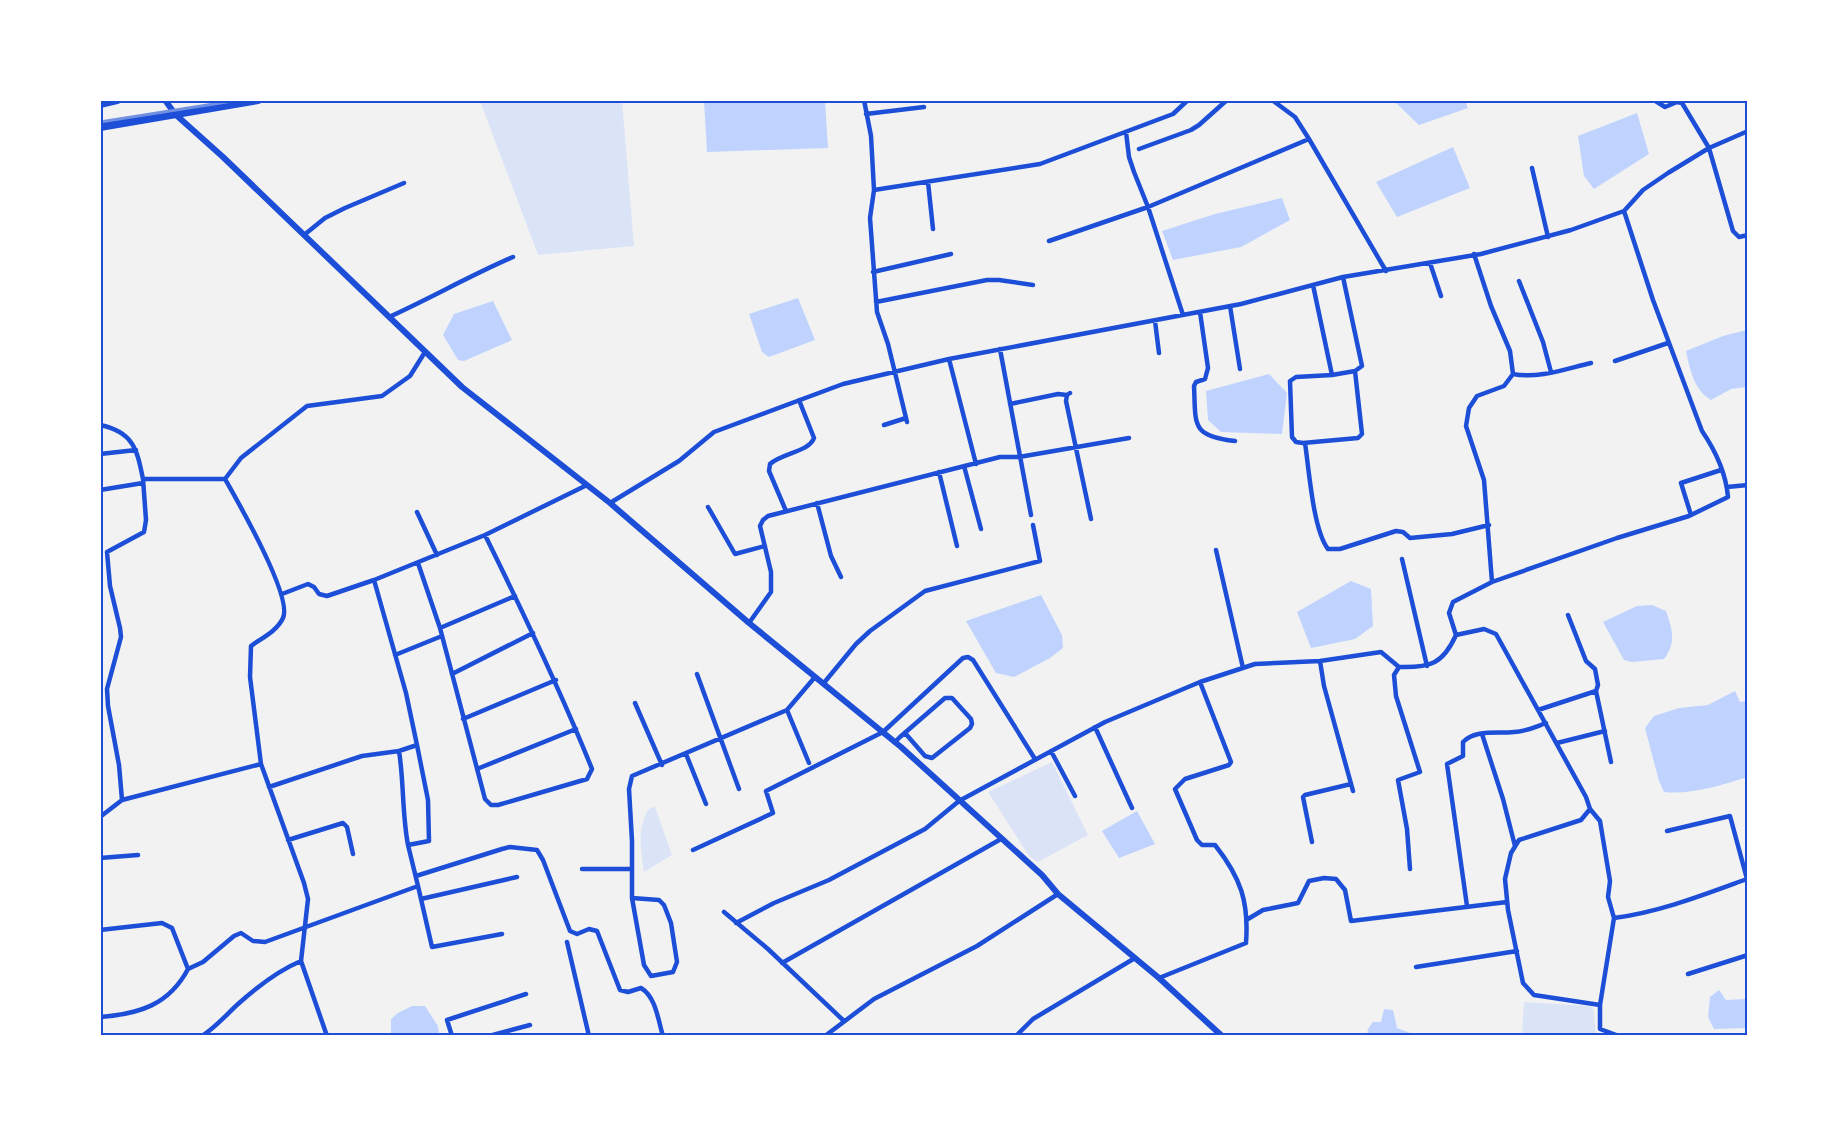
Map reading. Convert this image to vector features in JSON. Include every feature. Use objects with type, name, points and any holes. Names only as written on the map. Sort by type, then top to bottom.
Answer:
[{"type":"highway","points":[[100,104],[117,100]]},
{"type":"highway","points":[[100,127],[258,100]]},
{"type":"main road","points":[[165,100],[175,114],[223,157],[462,387],[610,503],[749,623],[895,742],[1042,875],[1058,894],[1159,978],[1222,1035]]},
{"type":"street","points":[[864,100],[871,136],[874,190],[870,218],[877,312],[888,344],[906,420],[884,425]]},
{"type":"street","points":[[874,190],[1040,164],[1173,114],[1188,100]]},
{"type":"street","points":[[1139,149],[1200,125],[1227,100]]},
{"type":"street","points":[[1272,100],[1295,117],[1310,139],[1386,271]]},
{"type":"street","points":[[1654,100],[1665,107],[1677,102],[1682,104],[1709,148],[1733,231],[1739,237],[1748,235]]},
{"type":"street","points":[[866,114],[924,107]]},
{"type":"street","points":[[610,503],[679,461],[714,432],[843,384],[949,358],[1230,306],[1343,277],[1430,263],[1548,237],[1624,211],[1643,190],[1709,148],[1748,131]]},
{"type":"street","points":[[1126,132],[1129,157],[1136,180],[1148,207],[1182,315]]},
{"type":"street","points":[[1049,241],[1148,207],[1310,139]]},
{"type":"street","points":[[1532,168],[1548,237]]},
{"type":"street","points":[[928,182],[933,229]]},
{"type":"street","points":[[304,236],[325,218],[404,183]]},
{"type":"street","points":[[736,923],[774,903],[829,880],[925,829],[959,801],[1095,727],[1200,682],[1255,664],[1320,661],[1381,652],[1399,666],[1427,666],[1434,663],[1451,646],[1456,635],[1449,614],[1453,602],[1492,582],[1617,538],[1691,515],[1726,499],[1728,497],[1727,487],[1713,447],[1702,431],[1668,342],[1624,211]]},
{"type":"street","points":[[873,272],[951,254]]},
{"type":"street","points":[[1474,254],[1491,306],[1510,351],[1513,374],[1504,386],[1477,396],[1469,408],[1466,426],[1484,480],[1492,582]]},
{"type":"street","points":[[389,317],[473,274],[513,257]]},
{"type":"street","points":[[1430,263],[1441,296]]},
{"type":"street","points":[[1343,277],[1362,366],[1355,371],[1332,375],[1296,376],[1290,381],[1292,438],[1296,442],[1305,443],[1362,434],[1355,371]]},
{"type":"street","points":[[876,302],[987,280],[1033,285]]},
{"type":"street","points":[[1519,281],[1543,342],[1551,372]]},
{"type":"street","points":[[1313,285],[1332,375]]},
{"type":"street","points":[[1230,306],[1240,369]]},
{"type":"street","points":[[1200,312],[1208,374],[1205,379],[1196,382],[1194,386],[1196,424],[1201,431],[1222,440],[1235,441]]},
{"type":"street","points":[[1155,321],[1160,353]]},
{"type":"street","points":[[1616,361],[1668,342]]},
{"type":"street","points":[[1000,349],[1031,515]]},
{"type":"street","points":[[225,479],[241,458],[307,406],[382,396],[410,376],[425,352]]},
{"type":"street","points":[[949,358],[976,464]]},
{"type":"street","points":[[1513,374],[1532,376],[1591,363]]},
{"type":"street","points":[[1010,404],[1058,394],[1069,394],[1066,401],[1091,519]]},
{"type":"street","points":[[786,511],[769,471],[770,464],[812,443],[814,438],[799,400]]},
{"type":"street","points":[[100,425],[127,437],[136,450],[143,481],[146,520],[144,532],[107,552],[110,586],[121,637],[110,671],[107,704],[119,765],[122,800]]},
{"type":"street","points":[[749,623],[771,592],[771,572],[760,526],[768,516],[1000,457],[1019,457],[1129,438]]},
{"type":"street","points":[[1305,443],[1315,513],[1328,549],[1340,549],[1396,531],[1410,538],[1452,534],[1489,525]]},
{"type":"street","points":[[100,454],[136,450]]},
{"type":"street","points":[[964,466],[981,529]]},
{"type":"street","points":[[1691,515],[1681,483],[1721,470]]},
{"type":"street","points":[[939,472],[957,546]]},
{"type":"street","points":[[100,490],[143,481],[225,479]]},
{"type":"street","points":[[225,479],[282,594],[285,609],[283,618],[276,628],[251,646],[250,677],[261,764],[308,899],[303,927],[301,961],[327,1035]]},
{"type":"street","points":[[282,594],[308,584],[314,587],[319,594],[327,596],[374,580],[485,535],[587,485]]},
{"type":"street","points":[[1727,487],[1748,485]]},
{"type":"street","points":[[817,503],[831,556],[841,577]]},
{"type":"street","points":[[708,507],[735,554],[765,546]]},
{"type":"street","points":[[417,512],[437,555]]},
{"type":"street","points":[[823,684],[856,644],[870,631],[925,591],[1040,561],[1033,525]]},
{"type":"street","points":[[418,563],[440,628],[485,799],[491,805],[498,805],[587,779],[592,769],[556,680],[485,535]]},
{"type":"street","points":[[1216,550],[1243,668]]},
{"type":"street","points":[[1402,559],[1427,666]]},
{"type":"street","points":[[374,580],[406,693],[428,800],[429,841],[408,845]]},
{"type":"street","points":[[440,628],[515,596]]},
{"type":"street","points":[[1568,615],[1586,661],[1595,669],[1598,685],[1596,692],[1611,762]]},
{"type":"street","points":[[1456,635],[1484,629],[1496,634],[1587,797],[1590,809],[1600,821],[1610,881],[1608,897],[1614,918],[1600,1005],[1601,1035]]},
{"type":"street","points":[[452,674],[533,633]]},
{"type":"street","points":[[394,655],[442,636]]},
{"type":"street","points":[[693,850],[773,813],[766,791],[883,732],[963,658],[968,657],[973,660],[1035,759]]},
{"type":"street","points":[[1320,661],[1324,686],[1353,791]]},
{"type":"street","points":[[1399,666],[1394,675],[1395,696],[1420,772],[1398,780],[1407,829],[1410,869]]},
{"type":"street","points":[[697,674],[739,789]]},
{"type":"street","points":[[632,898],[659,900],[664,905],[671,923],[677,962],[674,972],[651,976],[644,965],[632,898],[630,782],[632,776],[788,710],[815,677]]},
{"type":"street","points":[[463,719],[556,680]]},
{"type":"street","points":[[1159,978],[1246,943],[1248,919],[1243,892],[1232,869],[1215,845],[1202,845],[1197,840],[1175,789],[1178,783],[1185,779],[1229,765],[1231,762],[1200,682]]},
{"type":"street","points":[[1538,710],[1596,692]]},
{"type":"street","points":[[895,742],[945,698],[952,698],[971,719],[972,724],[932,758],[926,756],[905,734]]},
{"type":"street","points":[[635,703],[662,765]]},
{"type":"street","points":[[100,704],[107,704]]},
{"type":"street","points":[[788,710],[809,763]]},
{"type":"street","points":[[1467,906],[1446,766],[1463,756],[1466,739],[1482,734],[1513,732],[1546,723]]},
{"type":"street","points":[[1095,727],[1132,808]]},
{"type":"street","points":[[477,769],[576,729]]},
{"type":"street","points":[[1557,743],[1605,731]]},
{"type":"street","points":[[1482,734],[1515,846]]},
{"type":"street","points":[[269,788],[362,756],[417,746]]},
{"type":"street","points":[[399,751],[404,822],[432,947],[502,934]]},
{"type":"street","points":[[1051,751],[1075,796]]},
{"type":"street","points":[[686,754],[706,804]]},
{"type":"street","points":[[100,818],[122,800],[261,764]]},
{"type":"street","points":[[1312,842],[1305,795],[1351,784]]},
{"type":"street","points":[[1590,809],[1581,820],[1519,840],[1511,853],[1505,879],[1507,902],[1523,982],[1530,993],[1600,1005]]},
{"type":"street","points":[[1614,918],[1668,907],[1747,879],[1730,816],[1667,831]]},
{"type":"street","points":[[288,840],[344,824],[347,827],[353,854]]},
{"type":"street","points":[[782,963],[1001,839]]},
{"type":"street","points":[[416,876],[510,847],[537,850],[570,931],[577,934],[589,929],[597,931],[621,990],[627,992],[641,988],[646,990],[653,1001],[663,1035]]},
{"type":"street","points":[[100,858],[138,855]]},
{"type":"street","points":[[582,869],[631,869]]},
{"type":"street","points":[[421,899],[517,877]]},
{"type":"street","points":[[1248,919],[1263,910],[1298,903],[1309,881],[1324,878],[1336,879],[1346,890],[1351,921],[1507,902]]},
{"type":"street","points":[[100,1017],[132,1012],[158,1003],[174,990],[188,969],[203,962],[234,936],[245,934],[253,941],[260,943],[418,886]]},
{"type":"street","points":[[825,1035],[874,999],[977,946],[1058,894]]},
{"type":"street","points":[[724,912],[844,1021]]},
{"type":"street","points":[[100,930],[162,923],[169,925],[188,969]]},
{"type":"street","points":[[567,942],[589,1035]]},
{"type":"street","points":[[1416,967],[1517,951]]},
{"type":"street","points":[[1688,974],[1748,955]]},
{"type":"street","points":[[1016,1035],[1033,1019],[1135,958]]},
{"type":"street","points":[[202,1035],[214,1028],[237,1005],[280,970],[301,961]]},
{"type":"street","points":[[452,1035],[447,1020],[526,994]]},
{"type":"street","points":[[489,1035],[530,1025]]},
{"type":"street","points":[[1600,1029],[1619,1035]]},
{"type":"shaded area","points":[[480,101],[622,101],[634,246],[538,255]]},
{"type":"shaded area","points":[[1052,762],[1088,835],[1038,862],[1029,856],[988,792]]},
{"type":"shaded area","points":[[655,807],[672,855],[644,872],[641,830],[650,808]]},
{"type":"shaded area","points":[[1524,1002],[1591,1006],[1594,1011],[1596,1035],[1522,1035]]},
{"type":"water","points":[[704,101],[825,101],[828,148],[707,152]]},
{"type":"water","points":[[1394,101],[1465,101],[1468,108],[1419,125]]},
{"type":"water","points":[[1637,113],[1649,154],[1594,189],[1584,176],[1578,136]]},
{"type":"water","points":[[1453,147],[1470,188],[1397,217],[1376,182]]},
{"type":"water","points":[[1282,198],[1290,220],[1241,247],[1173,260],[1162,231],[1215,214]]},
{"type":"water","points":[[798,298],[815,340],[769,357],[762,352],[749,314]]},
{"type":"water","points":[[493,301],[512,340],[464,361],[458,360],[443,335],[454,314]]},
{"type":"water","points":[[1747,330],[1747,387],[1731,389],[1711,400],[1700,391],[1691,372],[1686,351],[1723,336]]},
{"type":"water","points":[[1269,374],[1287,393],[1282,434],[1221,432],[1208,420],[1206,391]]},
{"type":"water","points":[[1351,581],[1371,589],[1373,626],[1355,639],[1311,648],[1297,612]]},
{"type":"water","points":[[1041,595],[1062,635],[1063,648],[1050,658],[1014,677],[996,673],[966,621]]},
{"type":"water","points":[[1652,605],[1666,611],[1672,635],[1668,653],[1664,659],[1632,662],[1624,660],[1603,622],[1637,606]]},
{"type":"water","points":[[1735,691],[1740,702],[1747,701],[1747,777],[1696,791],[1664,792],[1645,728],[1654,716],[1679,708],[1708,705]]},
{"type":"water","points":[[1137,811],[1155,844],[1119,858],[1102,831]]},
{"type":"water","points":[[1719,990],[1726,1000],[1745,999],[1747,1001],[1747,1028],[1714,1029],[1708,1017],[1710,997]]},
{"type":"water","points":[[412,1006],[425,1006],[438,1026],[439,1035],[391,1035],[391,1019]]},
{"type":"water","points":[[1384,1009],[1393,1010],[1397,1028],[1410,1035],[1367,1035],[1373,1022],[1381,1022]]},
{"type":"railway","points":[[100,122],[239,100]]}]
